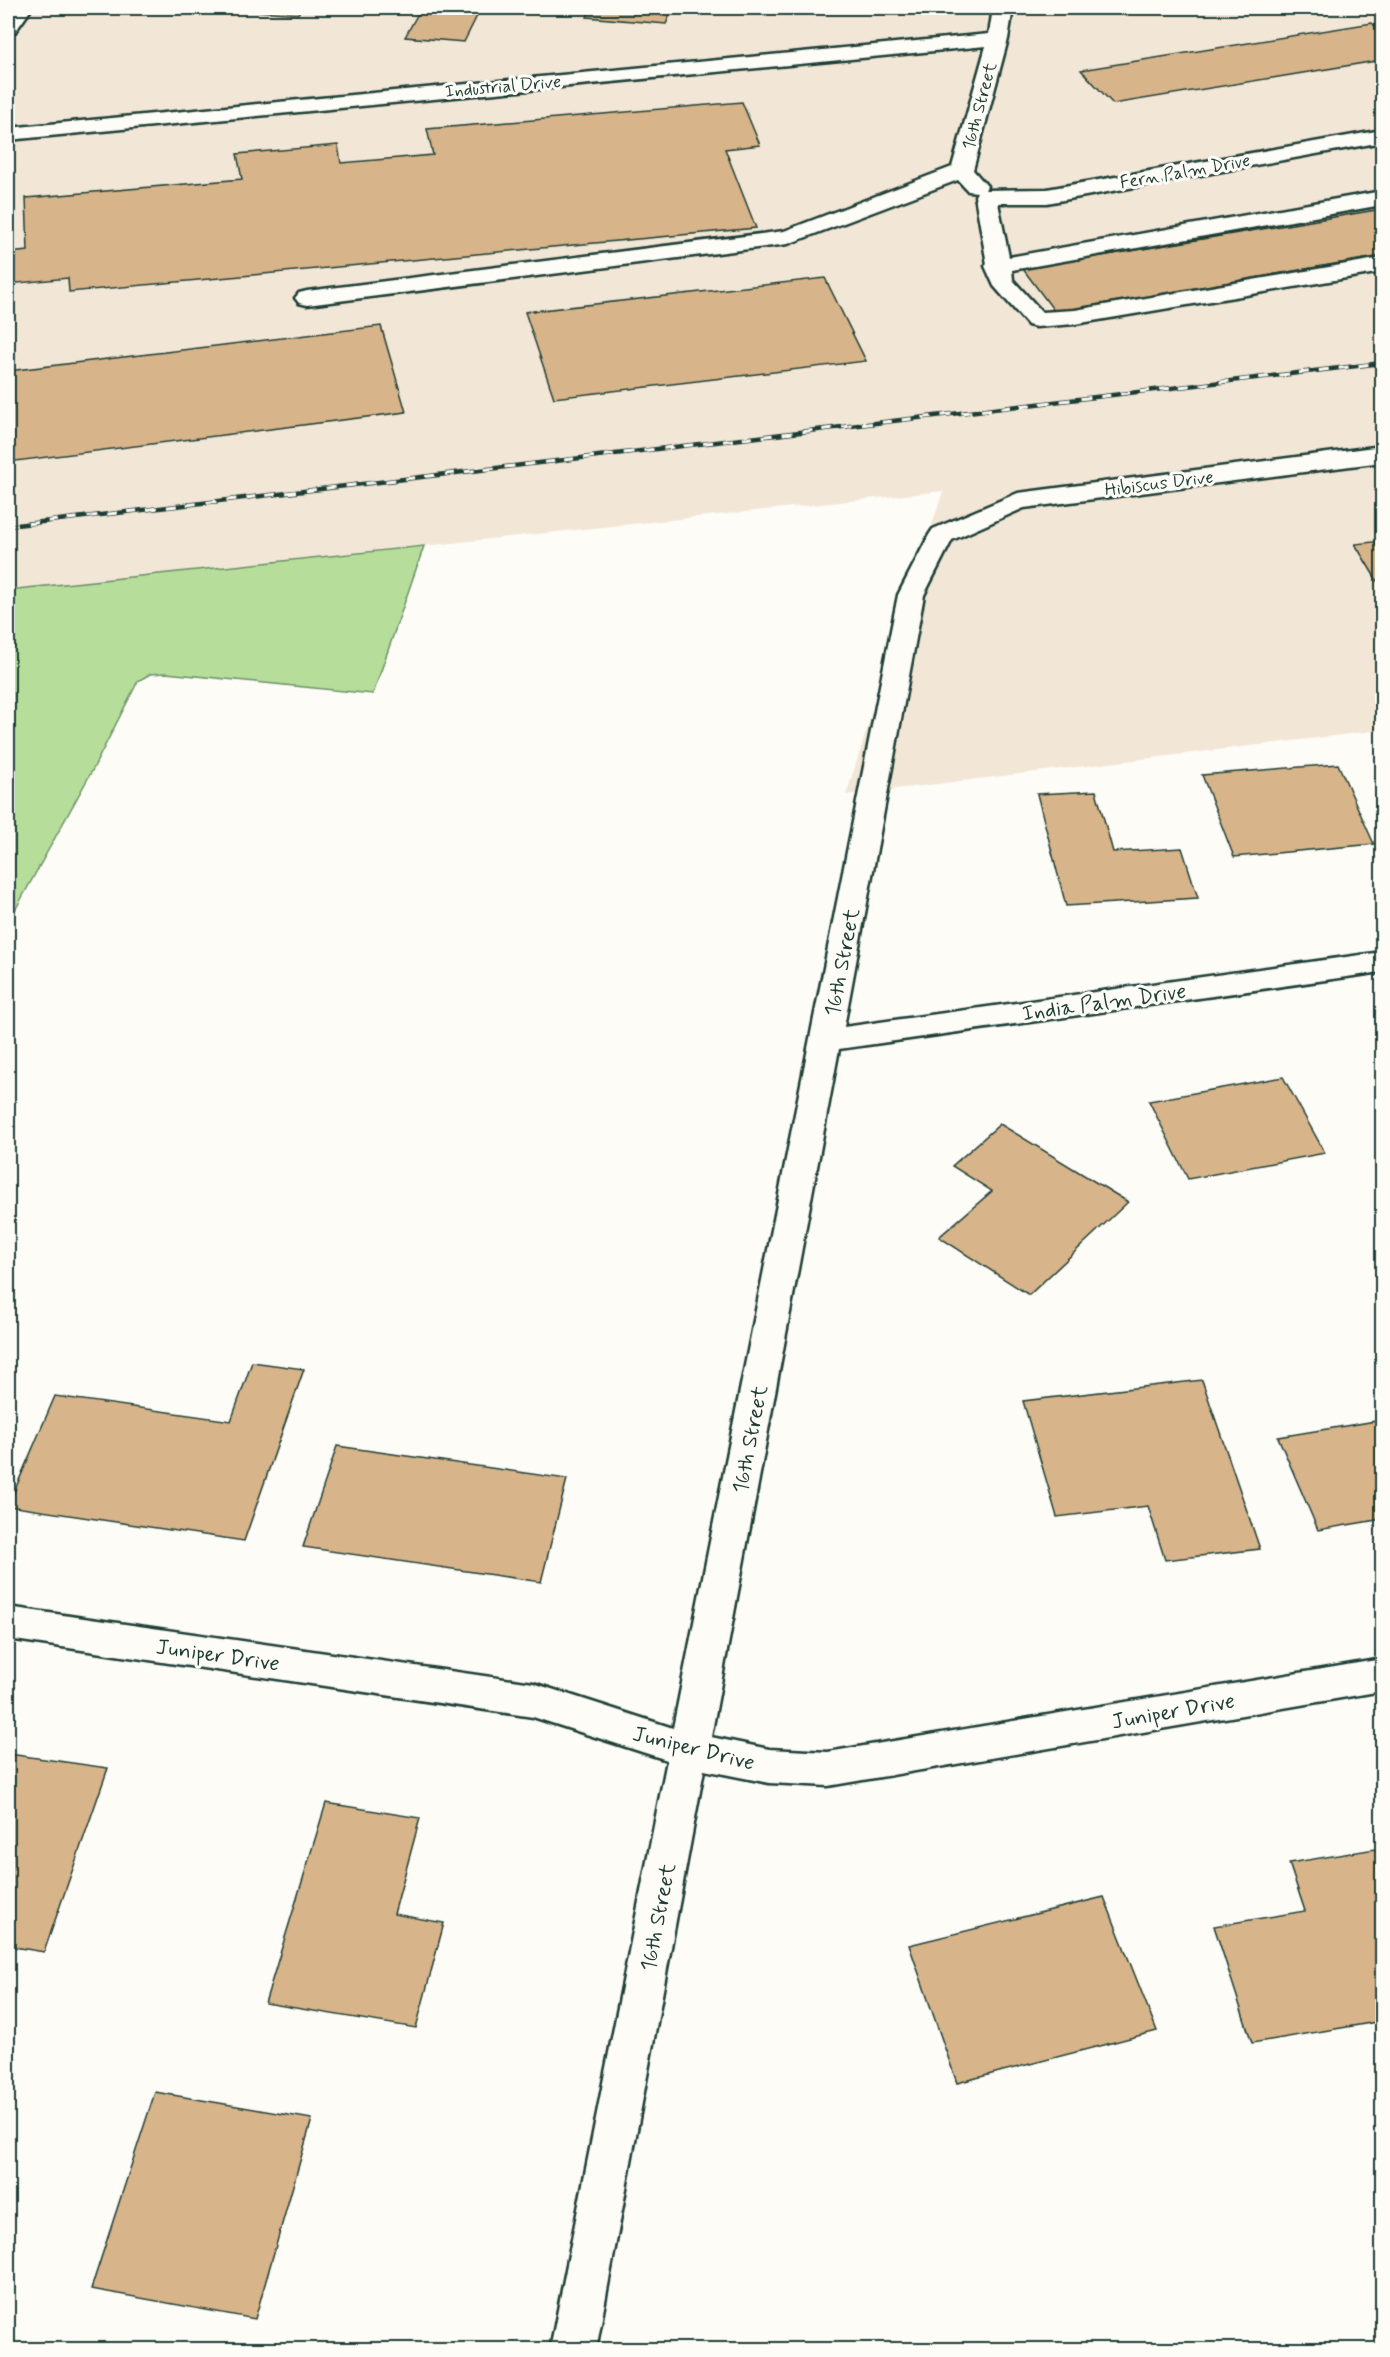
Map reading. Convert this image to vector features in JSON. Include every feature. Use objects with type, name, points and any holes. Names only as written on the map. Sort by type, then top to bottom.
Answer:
[{"type":"street","points":[[8,28],[22,8]]},
{"type":"street","name":"16th Street","points":[[986,196],[962,171],[998,39],[1003,8]]},
{"type":"street","name":"Industrial Drive","points":[[8,134],[998,39]]},
{"type":"street","name":"Fern Palm Drive","points":[[986,196],[1047,196],[1383,136]]},
{"type":"street","points":[[307,298],[788,237],[962,171]]},
{"type":"street","points":[[986,196],[1002,281],[1036,320],[1075,317],[1383,265]]},
{"type":"street","points":[[998,266],[1383,198]]},
{"type":"street","name":"Hibiscus Drive","points":[[942,535],[1018,501],[1383,454]]},
{"type":"street","name":"16th Street","points":[[573,2349],[911,595],[942,535]]},
{"type":"street","name":"India Palm Drive","points":[[826,1040],[1383,963]]},
{"type":"street","name":"Juniper Drive","points":[[8,1623],[533,1700],[689,1750],[769,1766],[828,1769],[1383,1675]]},
{"type":"shaded area","points":[[8,8],[1382,9],[1382,730],[846,795],[943,491],[8,590]]},
{"type":"green space","points":[[424,546],[373,694],[166,673],[150,674],[138,681],[93,769],[8,923],[8,590]]},
{"type":"building","points":[[218,8],[301,8],[298,14]]},
{"type":"building","points":[[421,8],[481,8],[464,42],[405,37]]},
{"type":"building","points":[[591,8],[673,8],[666,24],[587,17]]},
{"type":"building","points":[[1372,23],[1382,33],[1382,60],[1113,104],[1081,70]]},
{"type":"building","points":[[742,102],[760,145],[725,149],[756,228],[69,292],[68,278],[8,284],[8,253],[28,251],[26,198],[242,179],[237,154],[338,145],[341,163],[433,155],[427,129]]},
{"type":"building","points":[[1382,209],[1382,256],[1055,312],[1023,269]]},
{"type":"building","points":[[825,278],[866,361],[554,398],[525,312]]},
{"type":"building","points":[[381,326],[406,412],[8,462],[8,371]]},
{"type":"building","points":[[1382,541],[1382,589],[1355,544]]},
{"type":"building","points":[[1338,764],[1374,844],[1234,857],[1202,775]]},
{"type":"building","points":[[1096,791],[1113,852],[1182,848],[1198,898],[1066,906],[1037,794]]},
{"type":"building","points":[[1283,1077],[1325,1153],[1188,1179],[1149,1101]]},
{"type":"building","points":[[1000,1124],[1128,1202],[1029,1295],[939,1237],[992,1191],[952,1166]]},
{"type":"building","points":[[252,1362],[304,1369],[244,1541],[8,1506],[55,1396],[231,1421]]},
{"type":"building","points":[[1202,1380],[1260,1549],[1165,1560],[1148,1506],[1057,1517],[1023,1401]]},
{"type":"building","points":[[1382,1420],[1382,1519],[1318,1530],[1278,1437]]},
{"type":"building","points":[[337,1446],[567,1479],[541,1582],[303,1547]]},
{"type":"building","points":[[9,1754],[108,1768],[44,1952],[8,1946]]},
{"type":"building","points":[[326,1803],[420,1818],[394,1914],[444,1923],[416,2028],[265,2003]]},
{"type":"building","points":[[1375,1849],[1382,1869],[1382,2021],[1252,2043],[1214,1926],[1305,1911],[1289,1863]]},
{"type":"building","points":[[1104,1897],[1157,2031],[957,2083],[909,1945]]},
{"type":"building","points":[[155,2092],[312,2119],[255,2319],[91,2289]]},
{"type":"railway","points":[[8,526],[1382,363]]}]
